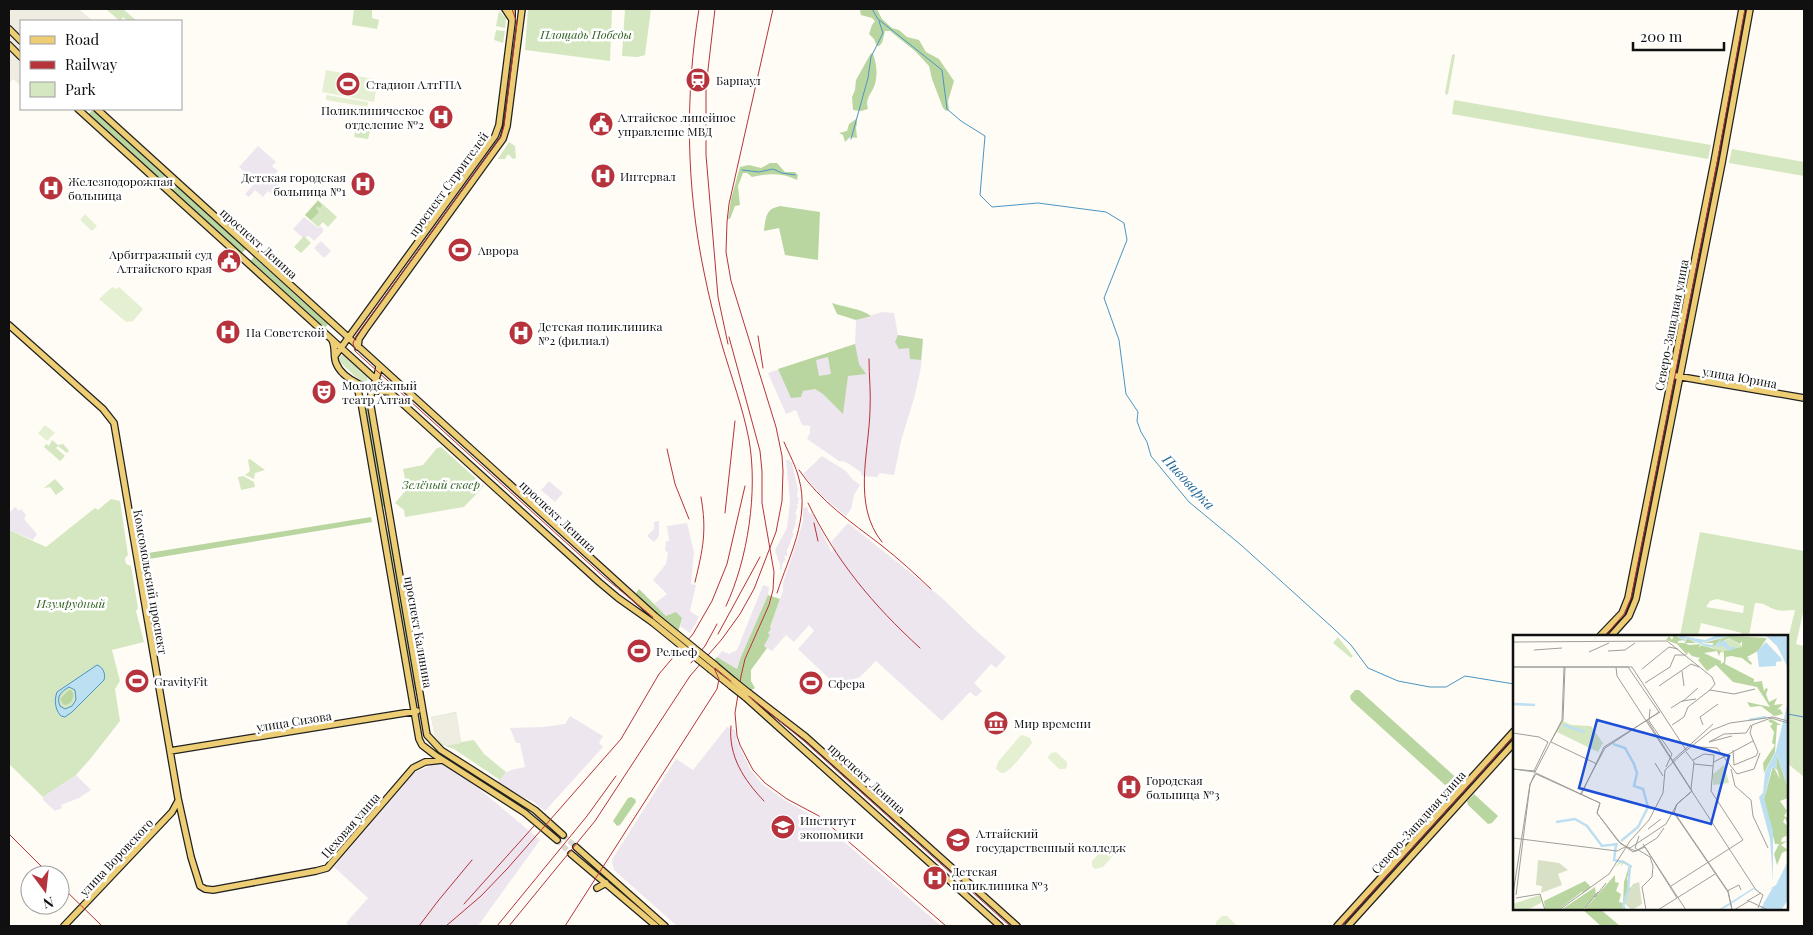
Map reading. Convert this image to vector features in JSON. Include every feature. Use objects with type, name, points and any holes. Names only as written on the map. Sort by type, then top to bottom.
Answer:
[{"type":"main road","points":[[509,9],[521,9]]},
{"type":"main road","name":"проспект Строителей","points":[[335,356],[491,144],[498,131],[512,22],[509,9]]},
{"type":"main road","name":"проспект Строителей","points":[[358,347],[358,341],[365,330],[498,148],[505,134],[521,9]]},
{"type":"main road","name":"Северо-Западная улица","points":[[1601,635],[1622,613],[1626,603],[1714,162],[1742,9]]},
{"type":"main road","name":"Северо-Западная улица","points":[[1612,635],[1629,616],[1636,599],[1750,9]]},
{"type":"main road","points":[[9,29],[20,40]]},
{"type":"main road","points":[[9,45],[20,56]]},
{"type":"main road","name":"проспект Ленина","points":[[79,110],[599,582],[618,598],[654,619]]},
{"type":"main road","name":"проспект Ленина","points":[[97,110],[349,338],[654,619],[747,695],[791,724],[1017,926]]},
{"type":"main road","points":[[463,182],[470,187]]},
{"type":"main road","name":"Комсомольский проспект","points":[[9,325],[103,409],[114,423],[178,798],[200,886]]},
{"type":"main road","points":[[339,330],[331,338],[334,344],[337,366],[356,384],[388,392]]},
{"type":"main road","name":"проспект Калинина","points":[[379,366],[370,401],[427,735],[441,750],[535,810],[563,835]]},
{"type":"main road","name":"улица Юрина","points":[[1672,375],[1804,398]]},
{"type":"main road","name":"проспект Калинина","points":[[356,384],[361,402],[419,739],[422,745],[434,755],[525,813],[557,840]]},
{"type":"main road","points":[[361,402],[370,401],[378,394],[388,392]]},
{"type":"main road","name":"проспект Ленина","points":[[747,695],[816,760],[998,924]]},
{"type":"main road","name":"улица Сизова","points":[[170,750],[422,711]]},
{"type":"main road","name":"Северо-Западная улица","points":[[1337,926],[1513,732]]},
{"type":"main road","name":"Северо-Западная улица","points":[[1348,926],[1513,744]]},
{"type":"main road","name":"Цеховая улица","points":[[200,886],[208,890],[327,868],[416,766],[421,761],[441,750]]},
{"type":"main road","points":[[816,760],[824,752]]},
{"type":"main road","points":[[416,766],[425,762],[442,760],[447,754]]},
{"type":"main road","name":"улица Воровского","points":[[64,926],[169,816],[174,810],[178,798]]},
{"type":"main road","points":[[169,816],[176,815],[182,818]]},
{"type":"main road","points":[[576,847],[665,926]]},
{"type":"main road","points":[[571,854],[604,884],[656,926]]},
{"type":"main road","points":[[597,888],[609,882],[616,883]]},
{"type":"main road","points":[[998,924],[1003,914]]},
{"type":"shaded area","points":[[9,9],[79,9],[92,20],[20,20],[20,85],[13,79],[9,84]]},
{"type":"shaded area","points":[[258,146],[276,162],[272,166],[278,171],[272,177],[281,186],[273,195],[268,191],[263,197],[255,190],[249,197],[245,194],[256,182],[239,167]]},
{"type":"shaded area","points":[[304,217],[318,228],[320,226],[323,229],[323,232],[314,241],[309,236],[303,238],[293,229]]},
{"type":"shaded area","points":[[321,241],[331,251],[324,258],[314,248]]},
{"type":"shaded area","points":[[882,312],[894,313],[898,335],[923,339],[921,367],[894,475],[880,473],[877,477],[862,476],[861,472],[846,462],[839,461],[807,439],[810,433],[810,426],[802,425],[796,410],[786,414],[768,373],[855,344],[856,320]]},
{"type":"shaded area","points":[[822,456],[846,471],[860,485],[854,495],[851,509],[846,516],[822,496],[803,474]]},
{"type":"shaded area","points":[[786,460],[792,463],[798,490],[797,497],[799,498],[798,504],[796,504],[798,506],[795,514],[797,514],[796,523],[792,533],[794,534],[787,550],[787,556],[784,558],[786,559],[782,564],[782,570],[780,570],[775,550],[787,528],[790,501]]},
{"type":"shaded area","points":[[549,481],[563,493],[555,502],[541,490]]},
{"type":"shaded area","points":[[15,507],[19,511],[21,509],[26,515],[24,519],[37,534],[33,540],[9,530],[9,513]]},
{"type":"shaded area","points":[[807,507],[809,513],[813,514],[832,553],[834,547],[831,542],[848,523],[942,598],[1006,657],[996,668],[991,664],[974,683],[982,691],[976,697],[970,692],[942,721],[876,661],[860,677],[836,685],[798,649],[814,631],[809,625],[794,642],[786,635],[772,651],[764,646],[770,635],[768,633],[783,591],[783,583],[803,522],[803,508]]},
{"type":"shaded area","points":[[659,521],[659,536],[654,542],[647,536],[654,529],[654,522]]},
{"type":"shaded area","points":[[687,523],[694,552],[691,584],[696,585],[690,611],[699,617],[690,633],[680,626],[682,618],[666,616],[654,604],[667,594],[653,580],[666,564],[668,552],[665,551],[666,541],[669,541],[667,526]]},
{"type":"shaded area","points":[[763,585],[769,587],[768,595],[737,669],[717,657],[722,651],[729,654],[737,650]]},
{"type":"shaded area","points":[[456,713],[461,743],[445,746],[435,736],[431,717]]},
{"type":"shaded area","points":[[570,716],[603,736],[599,743],[603,747],[545,811],[534,802],[497,783],[503,774],[525,767],[520,743],[516,743],[510,728],[565,724]]},
{"type":"shaded area","points":[[727,727],[735,730],[737,741],[750,769],[762,784],[786,801],[818,819],[941,926],[677,926],[614,870],[613,858],[676,759],[693,770]]},
{"type":"shaded area","points":[[443,761],[464,776],[540,840],[478,926],[350,926],[346,923],[368,898],[334,867],[415,772]]},
{"type":"shaded area","points":[[76,775],[91,790],[79,798],[61,805],[62,808],[55,811],[43,800],[43,797]]},
{"type":"green space","points":[[123,9],[136,20],[127,20],[123,17],[119,20],[107,10]]},
{"type":"green space","points":[[354,9],[372,9],[372,18],[379,20],[377,29],[352,25]]},
{"type":"green space","name":"Площадь Победы","points":[[528,9],[612,9],[610,61],[525,50]]},
{"type":"green space","points":[[625,9],[651,9],[645,55],[638,57],[622,56]]},
{"type":"green space","points":[[861,9],[877,9],[882,19],[892,28],[899,30],[907,37],[919,40],[926,52],[939,59],[954,81],[948,101],[949,110],[946,111],[943,108],[929,66],[915,51],[890,31],[885,31],[882,43],[877,46],[869,34],[875,21],[872,18],[861,15]]},
{"type":"green space","points":[[499,11],[506,18],[505,28],[496,26]]},
{"type":"green space","points":[[496,30],[505,31],[503,43],[494,40]]},
{"type":"green space","points":[[871,53],[875,62],[876,75],[874,87],[868,100],[868,109],[861,111],[853,110],[852,97],[856,80]]},
{"type":"green space","points":[[1454,54],[1448,94],[1446,95],[1452,55]]},
{"type":"green space","name":"Стадион АлтГПА","points":[[326,70],[374,79],[372,90],[376,91],[374,102],[322,92]]},
{"type":"green space","points":[[326,95],[368,102],[368,107],[326,100]]},
{"type":"green space","points":[[1454,100],[1711,145],[1708,159],[1452,114]]},
{"type":"green space","points":[[94,110],[166,175],[161,181],[88,115]]},
{"type":"green space","points":[[856,119],[857,138],[850,137],[845,142],[843,135],[839,133],[847,131],[849,124]]},
{"type":"green space","points":[[356,128],[370,131],[368,139],[354,137]]},
{"type":"green space","points":[[509,142],[515,146],[516,158],[513,159],[508,154],[505,159],[498,159]]},
{"type":"green space","points":[[1732,149],[1804,162],[1804,176],[1729,163]]},
{"type":"green space","points":[[770,163],[777,163],[785,172],[795,172],[798,175],[797,180],[781,175],[769,174],[752,177],[747,173],[743,173],[738,186],[740,205],[735,206],[730,219],[728,219],[731,199],[740,167],[749,165],[761,168]]},
{"type":"green space","points":[[177,185],[246,249],[241,254],[172,191]]},
{"type":"green space","points":[[318,200],[337,217],[328,227],[323,222],[318,227],[305,215]]},
{"type":"green space","points":[[318,201],[322,205],[320,208],[318,206],[316,208],[319,212],[311,220],[305,215]]},
{"type":"green space","points":[[780,206],[820,212],[818,260],[785,255],[779,228],[764,231],[769,212],[771,209]]},
{"type":"green space","points":[[85,214],[97,226],[92,231],[80,220]]},
{"type":"green space","points":[[304,236],[311,243],[301,253],[294,247]]},
{"type":"green space","points":[[254,257],[328,324],[324,329],[249,262]]},
{"type":"green space","points":[[112,287],[116,289],[119,287],[143,309],[133,321],[126,322],[99,299]]},
{"type":"green space","points":[[832,303],[858,310],[871,316],[856,320],[837,314]]},
{"type":"green space","points":[[898,335],[923,339],[921,360],[910,359],[909,348],[899,349],[895,342]]},
{"type":"green space","points":[[855,344],[859,364],[866,374],[848,376],[843,414],[823,394],[815,389],[803,391],[801,397],[791,398],[778,369]],"holes":[[[828,357],[831,374],[819,376],[816,360]]]},
{"type":"green space","points":[[345,355],[368,376],[367,381],[361,382],[340,362],[338,359]]},
{"type":"green space","points":[[368,407],[385,506],[381,507],[364,408]]},
{"type":"green space","points":[[45,425],[55,433],[47,441],[38,433]]},
{"type":"green space","points":[[52,440],[58,445],[63,444],[69,451],[67,453],[58,446],[56,448],[65,456],[60,461],[44,447],[46,444],[49,446]]},
{"type":"green space","name":"Зелёный сквер","points":[[441,447],[483,487],[464,507],[405,517],[404,510],[395,503],[407,489],[403,469],[423,465],[437,448]]},
{"type":"green space","points":[[250,459],[265,470],[255,473],[254,479],[245,475],[250,471],[248,460]]},
{"type":"green space","points":[[243,476],[254,482],[255,487],[241,490],[238,477]]},
{"type":"green space","points":[[55,479],[64,489],[56,495],[50,487],[44,488]]},
{"type":"green space","name":"Изумрудный","points":[[111,499],[120,501],[128,555],[125,558],[126,564],[131,566],[138,608],[136,611],[144,642],[112,650],[120,681],[115,689],[120,721],[76,775],[43,797],[9,764],[9,530],[46,547],[95,508],[98,510]]},
{"type":"green space","points":[[371,517],[372,522],[143,560],[142,554]]},
{"type":"green space","points":[[389,530],[417,690],[412,690],[385,531]]},
{"type":"green space","points":[[1700,532],[1804,551],[1804,613],[1796,644],[1804,646],[1804,777],[1788,764],[1788,639],[1795,610],[1779,610],[1755,603],[1749,635],[1741,635],[1742,633],[1701,623],[1698,635],[1680,635]],"holes":[[[1717,599],[1744,606],[1743,613],[1706,607],[1710,601]]]},
{"type":"green space","points":[[639,589],[666,616],[676,612],[682,618],[678,632],[637,597],[636,593]]},
{"type":"green space","points":[[768,595],[780,599],[768,633],[770,635],[764,646],[767,648],[751,670],[751,681],[755,688],[750,691],[713,661],[717,657],[737,669]]},
{"type":"green space","points":[[1338,637],[1353,656],[1351,658],[1333,643]]},
{"type":"green space","points":[[69,690],[73,693],[73,698],[70,703],[64,705],[60,699]]},
{"type":"green space","points":[[1355,690],[1359,690],[1461,782],[1457,787],[1451,782],[1445,785],[1351,700],[1350,696]]},
{"type":"green space","points":[[456,712],[461,742],[474,740],[484,754],[506,772],[500,780],[454,749],[442,745],[435,736],[431,717]]},
{"type":"green space","points":[[1023,735],[1030,738],[1032,743],[1010,769],[1003,773],[1000,772],[996,769],[998,762],[1020,736]]},
{"type":"green space","points":[[1056,752],[1067,762],[1065,769],[1059,769],[1049,759],[1048,757],[1051,753]]},
{"type":"green space","points":[[1474,794],[1498,816],[1492,823],[1488,824],[1468,805],[1467,801]]},
{"type":"green space","points":[[631,797],[636,802],[620,825],[617,826],[613,821],[628,798]]},
{"type":"green space","points":[[1109,843],[1115,845],[1116,852],[1103,867],[1095,869],[1092,866],[1092,861]]},
{"type":"green space","points":[[1583,910],[1601,910],[1620,926],[1601,926]]},
{"type":"green space","points":[[1222,916],[1227,916],[1237,926],[1216,926],[1216,922]]},
{"type":"water","points":[[97,665],[104,671],[104,680],[65,717],[59,714],[56,708],[57,692]],"holes":[[[69,687],[75,690],[76,700],[72,706],[65,709],[60,706],[59,697],[62,693]]]},
{"type":"waterway","name":"Пивоварка","points":[[872,9],[878,19],[942,70],[947,109],[961,121],[985,136],[980,195],[992,207],[1038,203],[1106,212],[1124,223],[1127,240],[1104,298],[1119,340],[1126,394],[1138,412],[1137,421],[1151,456],[1189,502],[1241,545],[1333,628],[1351,645],[1368,668],[1398,681],[1430,687],[1446,687],[1465,676],[1513,684]]},
{"type":"waterway","points":[[851,139],[868,78],[871,57],[883,33],[879,21]]},
{"type":"waterway","name":"Пивоварка","points":[[742,170],[759,172],[773,169],[795,175]]},
{"type":"waterway","name":"Пивоварка","points":[[1788,714],[1804,717]]},
{"type":"tunnel","points":[[563,835],[576,847]]},
{"type":"tunnel","points":[[557,840],[571,854]]},
{"type":"tram line","points":[[512,9],[517,23],[501,137],[356,336],[353,343],[355,351],[604,577],[804,741],[1010,926]]},
{"type":"tram line","points":[[1606,635],[1624,614],[1631,598],[1717,163],[1745,9]]},
{"type":"tram line","points":[[565,926],[717,689],[719,679],[714,668]]},
{"type":"tram line","points":[[1341,926],[1513,737]]},
{"type":"railway","points":[[699,9],[691,74],[689,140],[694,207],[708,291],[719,336],[744,416],[749,440],[752,481],[749,524],[745,546],[734,587],[726,606]]},
{"type":"railway","points":[[715,9],[706,87],[706,155],[718,297],[728,344]]},
{"type":"railway","points":[[509,926],[595,821],[690,676],[722,639],[740,614],[754,589],[776,532],[782,501],[782,456],[776,427],[731,281],[726,252],[729,204],[773,9]]},
{"type":"railway","points":[[758,336],[763,368]]},
{"type":"railway","points":[[729,337],[760,451],[762,503],[774,572],[773,590],[769,605],[745,659],[741,676],[735,713],[737,736],[740,745],[753,770],[765,783],[787,799],[819,816],[946,926]]},
{"type":"railway","points":[[869,359],[870,404],[864,478],[865,495],[867,512],[882,542]]},
{"type":"railway","points":[[725,513],[735,421]]},
{"type":"railway","points":[[777,593],[797,537],[802,508],[802,494],[798,474],[784,442]]},
{"type":"railway","points":[[667,449],[675,484],[689,519]]},
{"type":"railway","points":[[799,470],[816,492],[931,589]]},
{"type":"railway","points":[[446,926],[481,896],[507,869],[621,739],[659,674],[693,634],[712,601],[727,564],[745,486]]},
{"type":"railway","points":[[695,582],[703,540],[704,520],[701,497]]},
{"type":"railway","points":[[808,503],[843,563],[871,599],[920,648]]},
{"type":"railway","points":[[814,523],[818,541]]},
{"type":"railway","points":[[718,634],[760,557]]},
{"type":"railway","points":[[691,663],[705,646],[717,624]]},
{"type":"railway","points":[[731,726],[732,747],[739,767],[750,785],[764,801]]},
{"type":"railway","points":[[497,926],[587,816],[616,776]]},
{"type":"railway","points":[[464,904],[534,826]]},
{"type":"railway","points":[[9,834],[40,865]]},
{"type":"railway","points":[[419,926],[472,860]]},
{"type":"railway","points":[[70,895],[102,926]]},
{"type":"place","name":"Барнаул","points":[[698,80]]},
{"type":"place","name":"Стадион АлтГПА","points":[[348,84]]},
{"type":"place","name":"Поликлиническое отделение №2","points":[[441,117]]},
{"type":"place","name":"Алтайское линейное управление МВД","points":[[601,124]]},
{"type":"place","name":"Интервал","points":[[603,176]]},
{"type":"place","name":"Детская городская больница №1","points":[[363,184]]},
{"type":"place","name":"Железнодорожная больница","points":[[51,188]]},
{"type":"place","name":"Аврора","points":[[460,250]]},
{"type":"place","name":"Арбитражный суд Алтайского края","points":[[229,261]]},
{"type":"place","name":"На Советской","points":[[228,332]]},
{"type":"place","name":"Детская поликлиника №2 (филиал)","points":[[521,333]]},
{"type":"place","name":"Молодёжный театр Алтая","points":[[324,392]]},
{"type":"place","name":"Рельеф","points":[[639,651]]},
{"type":"place","name":"GravityFit","points":[[137,681]]},
{"type":"place","name":"Сфера","points":[[811,683]]},
{"type":"place","name":"Мир времени","points":[[996,723]]},
{"type":"place","name":"Городская больница №3","points":[[1129,787]]},
{"type":"place","name":"Институт экономики","points":[[783,827]]},
{"type":"place","name":"Алтайский государственный колледж","points":[[958,840]]},
{"type":"place","name":"Детская поликлиника №3","points":[[935,878]]}]
